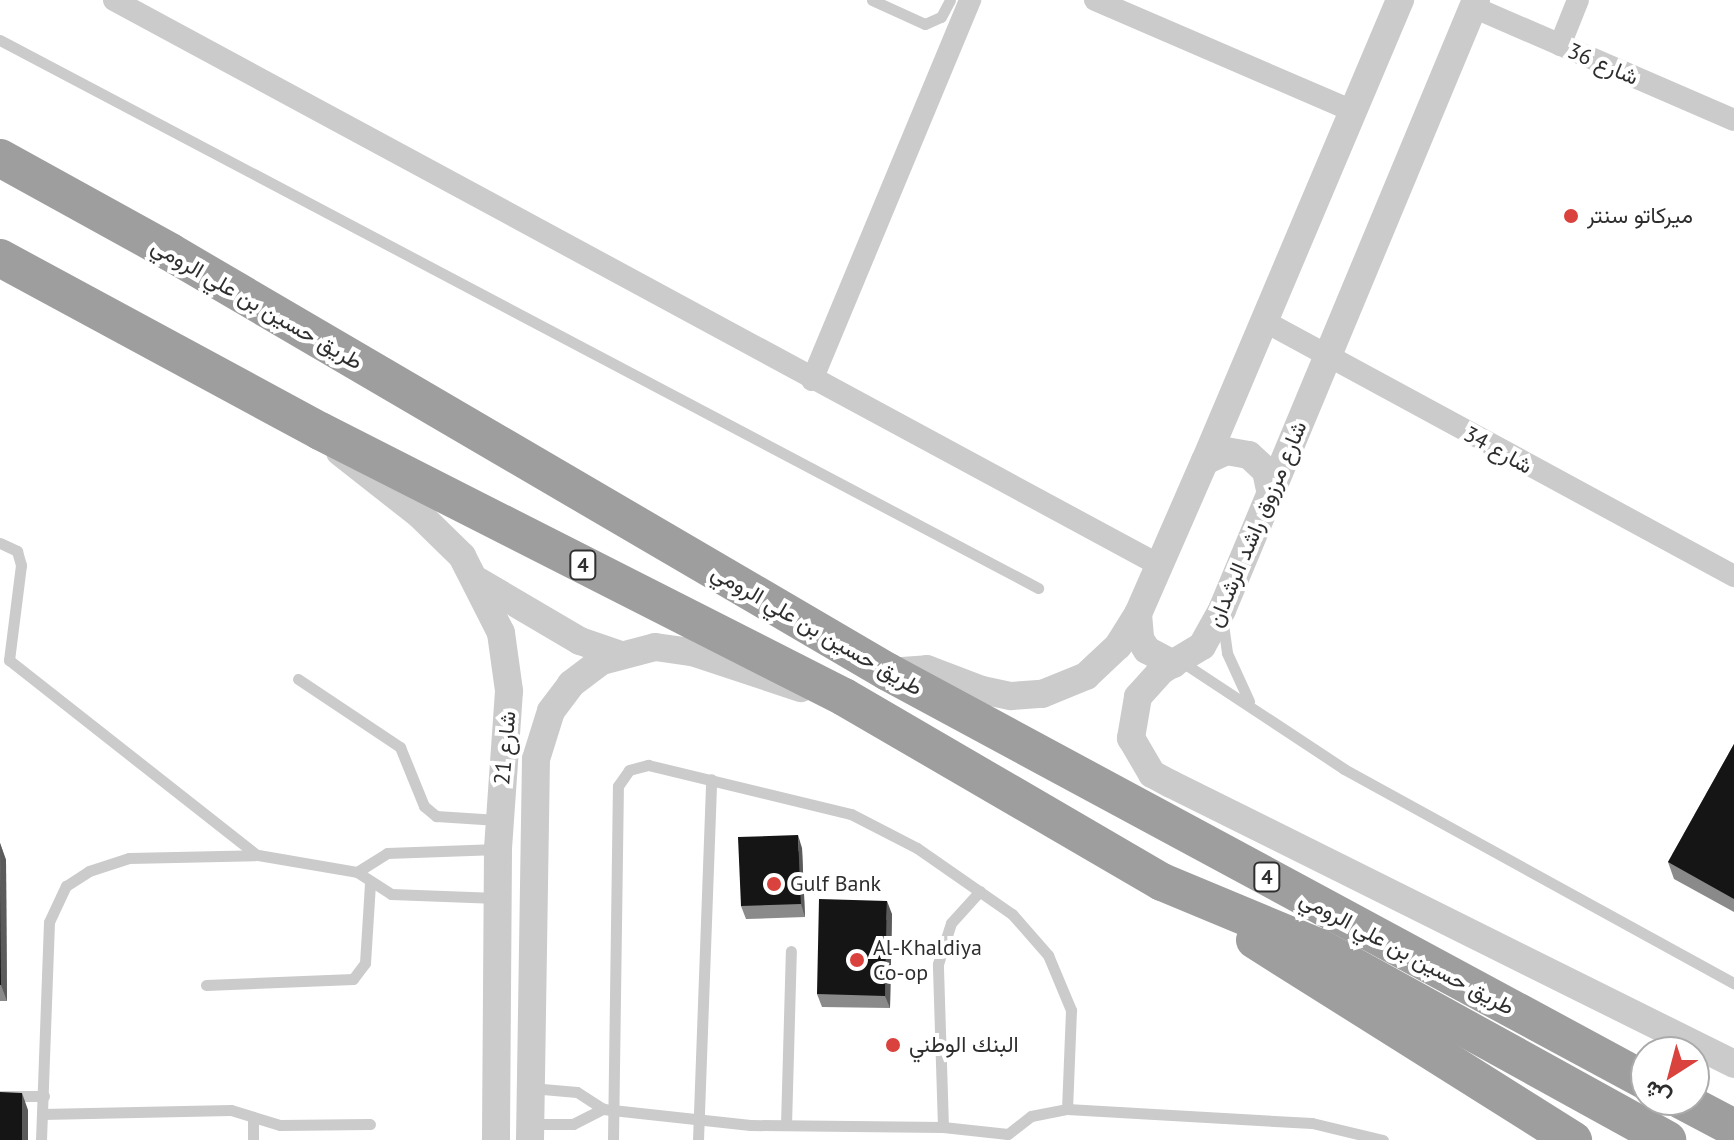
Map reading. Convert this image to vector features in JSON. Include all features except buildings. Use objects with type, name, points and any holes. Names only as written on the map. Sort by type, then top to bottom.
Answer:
[{"type":"highway","name":"طريق حسين بن علي الرومي","points":[[0,158],[170,252],[888,672],[1630,1073]]},
{"type":"highway","name":"طريق حسين بن علي الرومي","points":[[0,258],[320,431],[844,697],[1162,882],[1318,947],[1667,1140]]},
{"type":"highway","points":[[1162,882],[1573,1140]]},
{"type":"highway","points":[[1516,1012],[1630,1061]]},
{"type":"highway","points":[[1710,1095],[1734,1106]]},
{"type":"highway","points":[[1710,1115],[1734,1128]]},
{"type":"street","points":[[114,0],[1159,565]]},
{"type":"street","points":[[812,380],[970,0]]},
{"type":"street","points":[[1095,0],[1353,111]]},
{"type":"street","points":[[888,672],[927,669],[982,690],[1042,694],[1067,686],[1103,662],[1138,614],[1400,0]]},
{"type":"street","points":[[1560,45],[1578,0]]},
{"type":"street","name":"شارع 36","points":[[1474,4],[1560,45],[1734,120]]},
{"type":"street","name":"شارع مرزوق راشد الرشدان","points":[[1474,4],[1222,610],[1202,646],[1145,689],[1131,717],[1139,757],[1152,774],[1734,1064]]},
{"type":"street","name":"شارع 34","points":[[1264,321],[1734,576]]},
{"type":"street","name":"شارع 21","points":[[320,431],[359,469],[442,534],[478,580],[506,662],[508,721],[498,849],[496,1140]]},
{"type":"street","points":[[1205,461],[1226,451],[1249,455],[1266,471],[1271,494]]},
{"type":"street","points":[[478,580],[580,641],[618,654]]},
{"type":"street","points":[[1138,614],[1140,639],[1147,650],[1177,662]]},
{"type":"street","name":"شارع 21","points":[[530,1132],[536,776],[539,743],[551,711],[571,684],[618,654],[673,648],[844,697]]},
{"type":"street","points":[[502,778],[518,765],[536,776]]},
{"type":"lane","points":[[872,0],[925,24],[941,17],[950,0]]},
{"type":"lane","points":[[0,40],[1038,588]]},
{"type":"lane","points":[[0,543],[17,551],[21,565],[9,660],[258,855]]},
{"type":"lane","points":[[1222,610],[1234,674],[1256,711]]},
{"type":"lane","points":[[1177,662],[1344,769],[1734,983]]},
{"type":"lane","points":[[298,679],[400,747],[424,806],[436,816],[499,820]]},
{"type":"lane","points":[[613,1140],[608,1110],[618,786],[629,770],[648,765],[851,814],[917,848],[980,891],[1037,938],[1066,991],[1072,1031],[1067,1109]]},
{"type":"lane","points":[[698,1140],[711,779]]},
{"type":"lane","points":[[357,872],[387,853],[498,849]]},
{"type":"lane","points":[[41,1140],[49,922],[66,886],[97,867],[129,858],[258,855],[357,872],[391,894],[497,898]]},
{"type":"lane","points":[[206,985],[353,979],[365,963],[370,883]]},
{"type":"lane","points":[[943,1127],[938,964],[951,923],[980,891]]},
{"type":"lane","points":[[786,1125],[791,951]]},
{"type":"lane","points":[[531,1088],[577,1092],[608,1110],[750,1125],[943,1127],[1008,1137],[1031,1116],[1067,1109],[1312,1123],[1383,1140]]},
{"type":"lane","points":[[0,1096],[44,1096]]},
{"type":"lane","points":[[42,1114],[231,1110],[280,1125],[370,1124]]},
{"type":"lane","points":[[530,1132],[573,1124],[608,1110]]},
{"type":"lane","points":[[253,1117],[253,1140]]},
{"type":"lane","points":[[750,1125],[750,1140]]},
{"type":"place","name":"ميركاتو سنتر","points":[[1571,216]]},
{"type":"place","name":"Gulf Bank","points":[[774,884]]},
{"type":"place","name":"Al-Khaldiya Co-op","points":[[857,960]]},
{"type":"place","name":"البنك الوطني","points":[[893,1045]]}]
